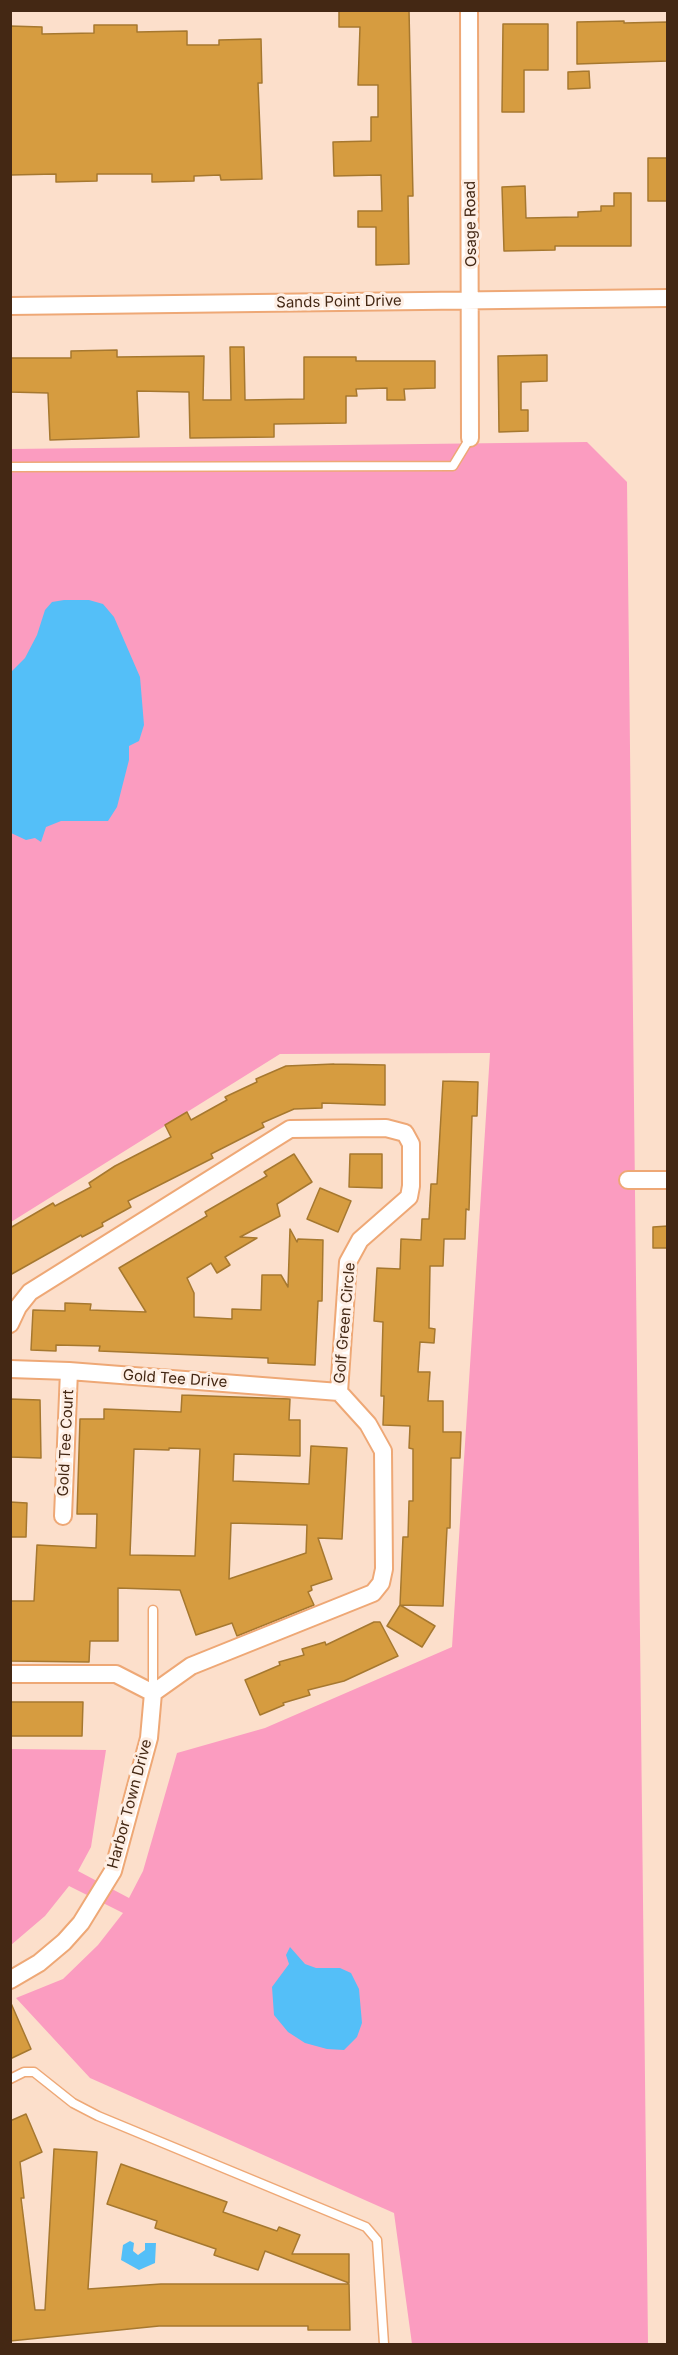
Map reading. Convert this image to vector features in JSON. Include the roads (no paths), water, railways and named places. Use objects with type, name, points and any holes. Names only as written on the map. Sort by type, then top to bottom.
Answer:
[{"type":"street","name":"Osage Road","points":[[469,10],[472,300],[470,438]]},
{"type":"street","name":"Sands Point Drive","points":[[10,306],[668,298]]},
{"type":"street","name":"Golf Green Circle","points":[[10,1324],[30,1292],[284,1132],[305,1128],[386,1128],[405,1133],[411,1144],[409,1197],[360,1240],[348,1262],[339,1392],[368,1424],[383,1451],[384,1569],[381,1583],[373,1593],[191,1666],[153,1694]]},
{"type":"street","points":[[628,1180],[668,1180]]},
{"type":"street","name":"Gold Tee Drive","points":[[10,1369],[69,1371],[339,1392]]},
{"type":"street","name":"Gold Tee Court","points":[[63,1516],[69,1371]]},
{"type":"street","points":[[10,1674],[116,1674],[126,1677],[153,1694]]},
{"type":"street","name":"Harbor Town Drive","points":[[10,1980],[39,1963],[64,1942],[81,1923],[113,1870],[149,1738],[153,1694]]},
{"type":"lane","points":[[10,467],[453,466],[470,438]]},
{"type":"lane","points":[[153,1610],[153,1694]]},
{"type":"lane","points":[[10,2079],[24,2072],[34,2072],[73,2103],[98,2116],[366,2227],[377,2240],[384,2344]]},
{"type":"water","points":[[89,600],[103,604],[114,617],[140,677],[144,725],[139,741],[129,746],[129,760],[117,807],[108,821],[61,821],[46,827],[41,842],[35,838],[26,840],[11,833],[11,672],[25,658],[37,635],[45,610],[52,602]]},
{"type":"water","points":[[290,1947],[305,1964],[316,1968],[340,1968],[351,1973],[359,1989],[362,2023],[357,2037],[344,2050],[327,2049],[305,2043],[288,2032],[274,2015],[272,1987],[289,1964],[286,1955]]},
{"type":"water","points":[[130,2241],[134,2243],[133,2251],[138,2255],[145,2250],[145,2243],[156,2243],[155,2263],[139,2270],[121,2260],[123,2245]]}]
